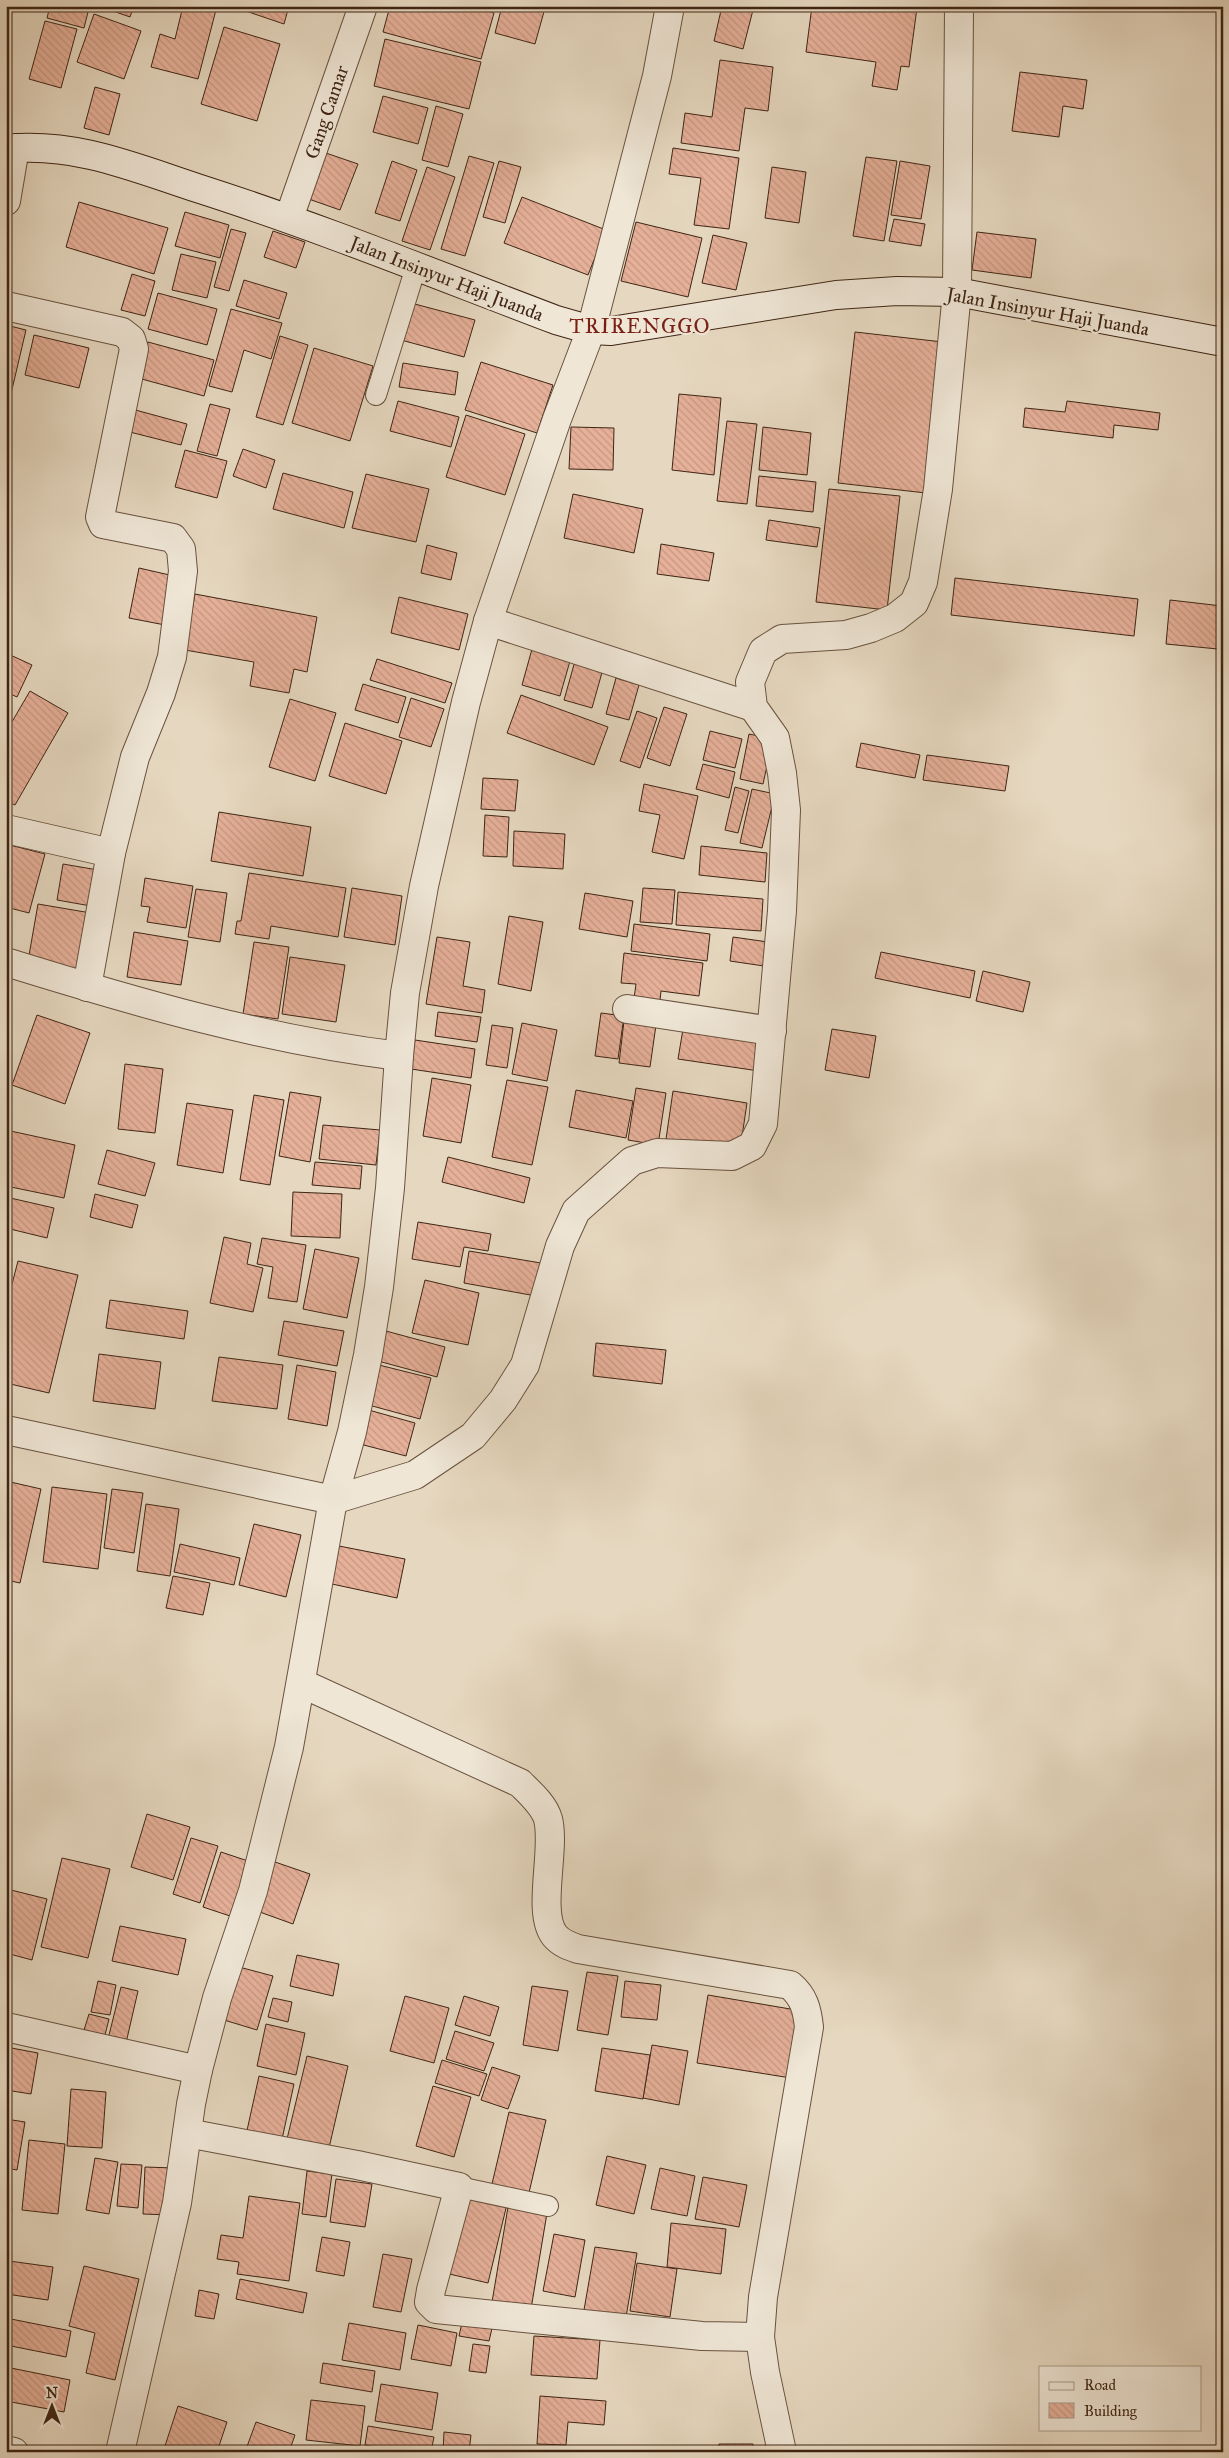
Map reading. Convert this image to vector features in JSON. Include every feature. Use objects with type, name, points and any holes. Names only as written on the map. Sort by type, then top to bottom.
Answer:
[{"type":"street","name":"Gang Camar","points":[[289,218],[363,6]]},
{"type":"street","points":[[6,1430],[333,1500],[415,1475],[473,1436],[503,1400],[525,1365],[560,1246],[576,1211],[632,1161],[657,1153],[732,1156],[752,1146],[763,1124],[782,910],[786,810],[775,738],[753,707],[750,682],[763,651],[782,639],[846,635],[871,628],[895,618],[914,603],[923,582],[938,489],[957,292],[959,6]]},
{"type":"street","points":[[120,2452],[177,2203],[198,2070],[217,1998],[253,1891],[289,1747],[333,1500],[352,1432],[379,1288],[392,1169],[405,993],[424,886],[446,782],[488,621],[557,419],[591,330],[657,76],[665,7]]},
{"type":"street","name":"Jalan Insinyur Haji Juanda","points":[[10,148],[37,146],[85,152],[289,218],[556,320],[591,330],[635,329],[836,295],[897,291],[957,292],[1223,342]]},
{"type":"street","points":[[6,200],[10,148]]},
{"type":"street","points":[[6,306],[122,332],[131,339],[134,349],[100,517],[103,524],[172,538],[181,549],[183,571],[172,657],[161,693],[136,757],[111,853],[87,987]]},
{"type":"street","points":[[488,621],[753,707]]},
{"type":"street","points":[[6,829],[111,853]]},
{"type":"street","points":[[6,962],[174,1013],[271,1035],[350,1050],[399,1056]]},
{"type":"street","points":[[627,1009],[772,1031]]},
{"type":"street","points":[[301,1683],[520,1783],[538,1801],[548,1819],[550,1851],[546,1915],[554,1934],[563,1943],[578,1949],[790,1985],[800,1994],[808,2010],[809,2026],[763,2297],[760,2337],[764,2372],[782,2452]]},
{"type":"street","points":[[6,2027],[198,2070]]},
{"type":"street","points":[[187,2133],[357,2165],[459,2187],[431,2290],[429,2302],[436,2309],[702,2336],[760,2337]]},
{"type":"street","points":[[6,2450],[14,2452]]},
{"type":"lane","points":[[376,395],[416,267]]},
{"type":"lane","points":[[459,2187],[548,2206]]},
{"type":"building","points":[[50,6],[89,8],[84,28],[47,18]]},
{"type":"building","points":[[99,6],[134,6],[130,17]]},
{"type":"building","points":[[183,6],[217,6],[198,79],[151,67],[160,34],[175,39]]},
{"type":"building","points":[[231,6],[289,6],[284,24]]},
{"type":"building","points":[[390,6],[469,6],[494,13],[481,59],[383,32]]},
{"type":"building","points":[[502,6],[538,6],[545,8],[535,44],[495,33]]},
{"type":"building","points":[[722,6],[754,6],[743,49],[714,41]]},
{"type":"building","points":[[812,6],[901,6],[917,8],[909,67],[901,66],[897,90],[872,86],[876,62],[806,52]]},
{"type":"building","points":[[94,14],[141,31],[124,79],[77,62]]},
{"type":"building","points":[[45,21],[77,29],[61,88],[29,79]]},
{"type":"building","points":[[224,27],[280,44],[257,121],[201,104]]},
{"type":"building","points":[[385,39],[481,62],[469,109],[374,86]]},
{"type":"building","points":[[720,60],[773,67],[768,111],[745,108],[739,151],[681,143],[685,113],[712,117]]},
{"type":"building","points":[[1020,72],[1087,80],[1083,109],[1063,106],[1059,137],[1012,131]]},
{"type":"building","points":[[95,87],[120,94],[109,135],[84,128]]},
{"type":"building","points":[[383,96],[428,108],[418,144],[373,132]]},
{"type":"building","points":[[436,106],[463,114],[448,167],[422,160]]},
{"type":"building","points":[[673,148],[739,158],[729,229],[694,225],[701,178],[669,174]]},
{"type":"building","points":[[320,151],[358,164],[340,210],[303,197]]},
{"type":"building","points":[[469,156],[494,163],[465,256],[441,249]]},
{"type":"building","points":[[866,157],[897,161],[884,241],[853,236]]},
{"type":"building","points":[[392,161],[417,170],[400,221],[375,213]]},
{"type":"building","points":[[499,161],[521,167],[505,223],[483,217]]},
{"type":"building","points":[[900,161],[930,166],[921,219],[891,215]]},
{"type":"building","points":[[427,167],[455,177],[430,250],[402,241]]},
{"type":"building","points":[[772,167],[806,172],[799,223],[765,218]]},
{"type":"building","points":[[522,197],[606,230],[588,275],[504,243]]},
{"type":"building","points":[[79,202],[168,228],[154,274],[66,247]]},
{"type":"building","points":[[185,212],[229,225],[220,258],[175,246]]},
{"type":"building","points":[[894,219],[925,224],[921,246],[889,241]]},
{"type":"building","points":[[636,222],[702,238],[688,297],[621,281]]},
{"type":"building","points":[[231,229],[246,233],[229,291],[214,287]]},
{"type":"building","points":[[273,231],[305,242],[296,268],[264,257]]},
{"type":"building","points":[[977,232],[1036,239],[1031,278],[972,270]]},
{"type":"building","points":[[713,235],[747,243],[736,290],[702,283]]},
{"type":"building","points":[[181,254],[216,262],[207,298],[172,290]]},
{"type":"building","points":[[132,274],[155,281],[145,316],[121,310]]},
{"type":"building","points":[[244,280],[287,293],[279,319],[236,306]]},
{"type":"building","points":[[158,293],[217,309],[207,345],[148,329]]},
{"type":"building","points":[[411,303],[475,320],[464,357],[401,340]]},
{"type":"building","points":[[231,309],[282,323],[271,359],[244,350],[232,392],[209,386]]},
{"type":"building","points":[[6,325],[26,330],[10,398],[6,397]]},
{"type":"building","points":[[855,332],[943,342],[926,493],[838,483]]},
{"type":"building","points":[[34,335],[89,348],[79,388],[25,375]]},
{"type":"building","points":[[280,336],[308,345],[283,425],[256,417]]},
{"type":"building","points":[[148,342],[214,360],[204,396],[138,378]]},
{"type":"building","points":[[314,348],[373,366],[350,441],[292,423]]},
{"type":"building","points":[[481,362],[553,385],[537,433],[465,410]]},
{"type":"building","points":[[403,363],[458,372],[455,395],[399,387]]},
{"type":"building","points":[[679,394],[721,398],[714,475],[672,470]]},
{"type":"building","points":[[398,401],[459,417],[451,447],[390,431]]},
{"type":"building","points":[[1067,401],[1160,413],[1158,430],[1114,425],[1113,438],[1023,427],[1025,408],[1065,412]]},
{"type":"building","points":[[210,404],[230,409],[217,456],[197,451]]},
{"type":"building","points":[[128,408],[187,424],[181,445],[122,430]]},
{"type":"building","points":[[466,415],[525,434],[505,495],[446,477]]},
{"type":"building","points":[[727,421],[757,424],[747,504],[717,501]]},
{"type":"building","points":[[571,427],[614,428],[613,470],[569,469]]},
{"type":"building","points":[[763,427],[811,433],[807,475],[759,470]]},
{"type":"building","points":[[243,449],[275,460],[266,488],[233,476]]},
{"type":"building","points":[[185,450],[227,461],[217,498],[175,487]]},
{"type":"building","points":[[283,473],[353,492],[344,528],[273,509]]},
{"type":"building","points":[[366,474],[429,489],[416,542],[352,528]]},
{"type":"building","points":[[759,476],[816,482],[813,512],[756,506]]},
{"type":"building","points":[[829,489],[900,496],[887,610],[816,602]]},
{"type":"building","points":[[573,494],[643,509],[634,553],[564,538]]},
{"type":"building","points":[[769,520],[820,528],[817,547],[766,540]]},
{"type":"building","points":[[661,544],[714,553],[709,581],[657,574]]},
{"type":"building","points":[[427,545],[457,553],[451,580],[421,573]]},
{"type":"building","points":[[139,568],[174,576],[165,625],[129,618]]},
{"type":"building","points":[[955,578],[1138,599],[1134,636],[951,615]]},
{"type":"building","points":[[195,594],[317,617],[307,672],[294,669],[289,693],[250,686],[254,662],[185,650]]},
{"type":"building","points":[[399,597],[468,614],[459,650],[391,633]]},
{"type":"building","points":[[1170,600],[1222,606],[1218,649],[1166,644]]},
{"type":"building","points":[[532,649],[570,661],[560,696],[522,685]]},
{"type":"building","points":[[6,653],[32,665],[17,697],[6,692]]},
{"type":"building","points":[[377,659],[452,683],[445,703],[370,680]]},
{"type":"building","points":[[575,661],[603,669],[592,708],[564,700]]},
{"type":"building","points":[[616,678],[639,685],[629,720],[606,714]]},
{"type":"building","points":[[363,684],[406,697],[398,723],[355,710]]},
{"type":"building","points":[[30,691],[68,713],[15,805],[6,801],[6,732]]},
{"type":"building","points":[[521,695],[608,727],[594,765],[507,733]]},
{"type":"building","points":[[411,698],[444,709],[431,747],[399,737]]},
{"type":"building","points":[[290,699],[336,713],[315,781],[269,767]]},
{"type":"building","points":[[664,707],[687,714],[670,766],[647,758]]},
{"type":"building","points":[[637,711],[657,718],[640,768],[620,761]]},
{"type":"building","points":[[345,723],[402,741],[386,794],[329,776]]},
{"type":"building","points":[[710,731],[742,739],[735,768],[703,760]]},
{"type":"building","points":[[749,734],[773,739],[763,784],[740,779]]},
{"type":"building","points":[[861,743],[920,755],[915,778],[856,767]]},
{"type":"building","points":[[927,755],[1009,766],[1005,791],[923,780]]},
{"type":"building","points":[[703,764],[735,772],[729,798],[696,789]]},
{"type":"building","points":[[483,778],[518,780],[515,811],[481,809]]},
{"type":"building","points":[[644,784],[698,796],[684,859],[652,852],[660,815],[639,811]]},
{"type":"building","points":[[735,787],[749,791],[738,833],[725,830]]},
{"type":"building","points":[[752,789],[775,794],[762,848],[740,843]]},
{"type":"building","points":[[219,812],[311,827],[303,876],[211,861]]},
{"type":"building","points":[[485,815],[509,817],[507,857],[483,856]]},
{"type":"building","points":[[514,831],[565,834],[563,869],[513,866]]},
{"type":"building","points":[[6,844],[45,854],[29,913],[6,907]]},
{"type":"building","points":[[701,846],[767,853],[765,882],[699,875]]},
{"type":"building","points":[[63,864],[98,870],[91,906],[57,900]]},
{"type":"building","points":[[249,873],[346,888],[338,937],[271,926],[269,939],[235,934],[237,921],[241,921]]},
{"type":"building","points":[[145,878],[193,886],[186,928],[147,922],[150,907],[141,906]]},
{"type":"building","points":[[352,888],[402,896],[395,945],[344,937]]},
{"type":"building","points":[[643,888],[675,890],[672,924],[640,922]]},
{"type":"building","points":[[196,889],[227,893],[220,942],[188,937]]},
{"type":"building","points":[[678,892],[763,899],[761,931],[676,925]]},
{"type":"building","points":[[585,893],[633,901],[627,937],[579,929]]},
{"type":"building","points":[[38,904],[91,913],[81,970],[28,961]]},
{"type":"building","points":[[509,916],[543,922],[531,991],[498,984]]},
{"type":"building","points":[[634,924],[710,934],[707,961],[631,951]]},
{"type":"building","points":[[134,932],[188,941],[181,985],[127,977]]},
{"type":"building","points":[[437,937],[470,942],[463,986],[485,990],[482,1013],[426,1004]]},
{"type":"building","points":[[733,937],[768,942],[764,966],[730,961]]},
{"type":"building","points":[[254,942],[289,947],[278,1019],[243,1014]]},
{"type":"building","points":[[881,952],[975,971],[970,998],[875,978]]},
{"type":"building","points":[[624,953],[703,963],[699,996],[661,991],[659,1009],[633,1006],[636,984],[621,983]]},
{"type":"building","points":[[290,957],[345,965],[336,1022],[282,1014]]},
{"type":"building","points":[[983,971],[1030,982],[1023,1012],[976,1001]]},
{"type":"building","points":[[438,1012],[481,1017],[477,1042],[435,1036]]},
{"type":"building","points":[[601,1013],[624,1016],[618,1059],[595,1056]]},
{"type":"building","points":[[37,1015],[90,1033],[65,1104],[12,1085]]},
{"type":"building","points":[[624,1021],[656,1025],[650,1067],[619,1063]]},
{"type":"building","points":[[522,1023],[557,1030],[547,1081],[512,1074]]},
{"type":"building","points":[[492,1025],[513,1028],[507,1068],[486,1065]]},
{"type":"building","points":[[683,1029],[764,1042],[759,1071],[678,1059]]},
{"type":"building","points":[[832,1029],[876,1036],[869,1078],[825,1070]]},
{"type":"building","points":[[415,1040],[475,1049],[471,1078],[411,1069]]},
{"type":"building","points":[[125,1064],[163,1069],[155,1133],[118,1129]]},
{"type":"building","points":[[432,1078],[471,1085],[461,1143],[423,1136]]},
{"type":"building","points":[[507,1080],[548,1087],[532,1165],[492,1157]]},
{"type":"building","points":[[636,1088],[666,1093],[658,1145],[628,1140]]},
{"type":"building","points":[[576,1090],[633,1101],[626,1138],[569,1127]]},
{"type":"building","points":[[673,1091],[747,1103],[740,1150],[666,1139]]},
{"type":"building","points":[[290,1092],[321,1097],[310,1162],[279,1156]]},
{"type":"building","points":[[254,1095],[284,1100],[270,1185],[240,1180]]},
{"type":"building","points":[[187,1103],[233,1110],[223,1173],[177,1165]]},
{"type":"building","points":[[323,1125],[380,1130],[376,1165],[319,1159]]},
{"type":"building","points":[[6,1130],[75,1145],[64,1198],[6,1186]]},
{"type":"building","points":[[107,1150],[155,1163],[145,1196],[98,1184]]},
{"type":"building","points":[[448,1157],[530,1178],[524,1203],[442,1182]]},
{"type":"building","points":[[315,1162],[362,1166],[360,1189],[312,1185]]},
{"type":"building","points":[[293,1192],[342,1194],[340,1238],[291,1236]]},
{"type":"building","points":[[95,1194],[138,1205],[132,1228],[90,1217]]},
{"type":"building","points":[[6,1197],[54,1208],[47,1238],[6,1228]]},
{"type":"building","points":[[418,1222],[491,1234],[488,1251],[464,1247],[460,1267],[412,1259]]},
{"type":"building","points":[[224,1237],[251,1243],[247,1264],[263,1268],[253,1312],[210,1303]]},
{"type":"building","points":[[262,1238],[306,1245],[297,1302],[268,1298],[273,1267],[257,1264]]},
{"type":"building","points":[[315,1249],[359,1258],[347,1318],[303,1309]]},
{"type":"building","points":[[469,1251],[541,1263],[536,1296],[464,1283]]},
{"type":"building","points":[[6,1257],[12,1259],[6,1285]]},
{"type":"building","points":[[18,1261],[78,1275],[49,1393],[6,1383],[6,1307]]},
{"type":"building","points":[[425,1280],[479,1293],[468,1345],[412,1333]]},
{"type":"building","points":[[110,1300],[188,1311],[184,1339],[106,1328]]},
{"type":"building","points":[[284,1321],[344,1331],[337,1366],[278,1355]]},
{"type":"building","points":[[386,1331],[445,1347],[437,1377],[378,1361]]},
{"type":"building","points":[[596,1343],[666,1350],[662,1384],[593,1376]]},
{"type":"building","points":[[99,1354],[161,1362],[155,1409],[93,1401]]},
{"type":"building","points":[[219,1357],[283,1365],[277,1409],[212,1401]]},
{"type":"building","points":[[375,1364],[431,1378],[420,1419],[365,1404]]},
{"type":"building","points":[[297,1365],[336,1372],[327,1426],[288,1419]]},
{"type":"building","points":[[365,1409],[415,1423],[406,1456],[356,1443]]},
{"type":"building","points":[[6,1481],[41,1489],[20,1583],[6,1580]]},
{"type":"building","points":[[52,1487],[107,1494],[98,1569],[43,1562]]},
{"type":"building","points":[[112,1489],[143,1493],[134,1553],[104,1548]]},
{"type":"building","points":[[146,1504],[179,1509],[170,1576],[137,1571]]},
{"type":"building","points":[[254,1524],[301,1535],[286,1597],[239,1585]]},
{"type":"building","points":[[180,1544],[240,1558],[234,1585],[174,1572]]},
{"type":"building","points":[[339,1546],[405,1559],[397,1598],[332,1584]]},
{"type":"building","points":[[173,1576],[210,1583],[203,1615],[166,1608]]},
{"type":"building","points":[[147,1814],[190,1827],[173,1880],[131,1867]]},
{"type":"building","points":[[191,1838],[218,1846],[200,1903],[173,1894]]},
{"type":"building","points":[[221,1852],[254,1863],[236,1918],[203,1907]]},
{"type":"building","points":[[62,1858],[110,1869],[88,1958],[41,1947]]},
{"type":"building","points":[[275,1862],[310,1874],[293,1924],[257,1911]]},
{"type":"building","points":[[11,1890],[47,1899],[32,1960],[6,1953],[6,1910]]},
{"type":"building","points":[[120,1926],[186,1939],[178,1975],[112,1961]]},
{"type":"building","points":[[297,1955],[339,1964],[333,1996],[290,1986]]},
{"type":"building","points":[[239,1967],[273,1976],[257,2030],[224,2020]]},
{"type":"building","points":[[587,1972],[618,1976],[608,2035],[577,2030]]},
{"type":"building","points":[[98,1981],[116,1985],[110,2015],[91,2012]]},
{"type":"building","points":[[625,1981],[661,1985],[657,2020],[621,2017]]},
{"type":"building","points":[[532,1986],[568,1991],[558,2051],[523,2045]]},
{"type":"building","points":[[121,1987],[138,1991],[126,2043],[108,2039]]},
{"type":"building","points":[[708,1995],[802,2011],[791,2078],[697,2063]]},
{"type":"building","points":[[405,1996],[449,2008],[434,2063],[390,2051]]},
{"type":"building","points":[[464,1996],[499,2007],[490,2036],[455,2025]]},
{"type":"building","points":[[273,1998],[292,2002],[288,2022],[268,2017]]},
{"type":"building","points":[[89,2014],[109,2019],[105,2035],[84,2030]]},
{"type":"building","points":[[266,2024],[305,2033],[296,2075],[257,2066]]},
{"type":"building","points":[[455,2031],[494,2043],[484,2071],[446,2059]]},
{"type":"building","points":[[652,2045],[688,2051],[679,2105],[643,2098]]},
{"type":"building","points":[[6,2047],[38,2053],[31,2094],[6,2090]]},
{"type":"building","points":[[602,2048],[650,2055],[643,2099],[595,2091]]},
{"type":"building","points":[[307,2056],[348,2066],[329,2148],[287,2139]]},
{"type":"building","points":[[442,2060],[487,2074],[479,2096],[435,2083]]},
{"type":"building","points":[[492,2067],[520,2076],[508,2109],[481,2100]]},
{"type":"building","points":[[259,2076],[294,2084],[281,2144],[246,2135]]},
{"type":"building","points":[[433,2086],[471,2097],[454,2157],[416,2146]]},
{"type":"building","points":[[71,2089],[106,2092],[102,2148],[67,2146]]},
{"type":"building","points":[[509,2112],[546,2120],[528,2197],[491,2188]]},
{"type":"building","points":[[6,2119],[25,2122],[17,2170],[6,2168]]},
{"type":"building","points":[[29,2140],[65,2144],[58,2214],[22,2210]]},
{"type":"building","points":[[607,2156],[646,2165],[634,2214],[596,2205]]},
{"type":"building","points":[[95,2158],[118,2162],[109,2214],[86,2210]]},
{"type":"building","points":[[121,2164],[142,2165],[138,2208],[117,2206]]},
{"type":"building","points":[[145,2167],[174,2168],[171,2215],[143,2214]]},
{"type":"building","points":[[660,2168],[695,2176],[687,2216],[651,2209]]},
{"type":"building","points":[[307,2171],[332,2174],[326,2217],[302,2214]]},
{"type":"building","points":[[703,2177],[747,2185],[739,2227],[695,2219]]},
{"type":"building","points":[[336,2179],[372,2184],[365,2227],[330,2222]]},
{"type":"building","points":[[464,2194],[507,2204],[488,2283],[445,2273]]},
{"type":"building","points":[[249,2196],[300,2203],[289,2281],[237,2274],[239,2262],[217,2259],[221,2235],[243,2238]]},
{"type":"building","points":[[508,2207],[547,2213],[531,2309],[492,2302]]},
{"type":"building","points":[[6,2208],[12,2209],[7,2243],[6,2243]]},
{"type":"building","points":[[671,2223],[726,2229],[721,2274],[667,2267]]},
{"type":"building","points":[[554,2234],[585,2240],[575,2297],[543,2291]]},
{"type":"building","points":[[322,2237],[350,2242],[344,2276],[316,2271]]},
{"type":"building","points":[[595,2247],[637,2253],[626,2317],[584,2310]]},
{"type":"building","points":[[383,2254],[412,2259],[401,2312],[373,2307]]},
{"type":"building","points":[[9,2261],[53,2267],[48,2300],[6,2294]]},
{"type":"building","points":[[637,2263],[677,2269],[670,2317],[630,2311]]},
{"type":"building","points":[[84,2266],[139,2279],[115,2380],[86,2373],[95,2333],[69,2326]]},
{"type":"building","points":[[240,2279],[307,2293],[303,2313],[236,2299]]},
{"type":"building","points":[[199,2290],[219,2294],[214,2319],[195,2316]]},
{"type":"building","points":[[464,2314],[494,2320],[489,2341],[459,2336]]},
{"type":"building","points":[[6,2318],[71,2331],[66,2357],[6,2345]]},
{"type":"building","points":[[349,2323],[406,2333],[400,2370],[342,2360]]},
{"type":"building","points":[[418,2325],[457,2333],[451,2366],[411,2359]]},
{"type":"building","points":[[534,2336],[600,2340],[597,2379],[531,2375]]},
{"type":"building","points":[[473,2344],[490,2346],[486,2373],[469,2371]]},
{"type":"building","points":[[323,2363],[375,2371],[372,2392],[320,2383]]},
{"type":"building","points":[[6,2367],[70,2380],[64,2412],[6,2401]]},
{"type":"building","points":[[381,2384],[438,2393],[432,2430],[375,2421]]},
{"type":"building","points":[[540,2396],[606,2401],[604,2425],[568,2422],[566,2445],[537,2444]]},
{"type":"building","points":[[311,2400],[365,2406],[360,2446],[306,2440]]},
{"type":"building","points":[[178,2406],[227,2422],[217,2452],[163,2452]]},
{"type":"building","points":[[256,2422],[295,2435],[289,2452],[245,2452]]},
{"type":"building","points":[[368,2426],[434,2437],[431,2452],[404,2452],[365,2445]]},
{"type":"building","points":[[444,2432],[471,2435],[469,2452],[443,2452]]},
{"type":"building","points":[[719,2444],[753,2444],[753,2452],[718,2452]]},
{"type":"district","name":"TRIRENGGO","points":[[640,326]]}]
